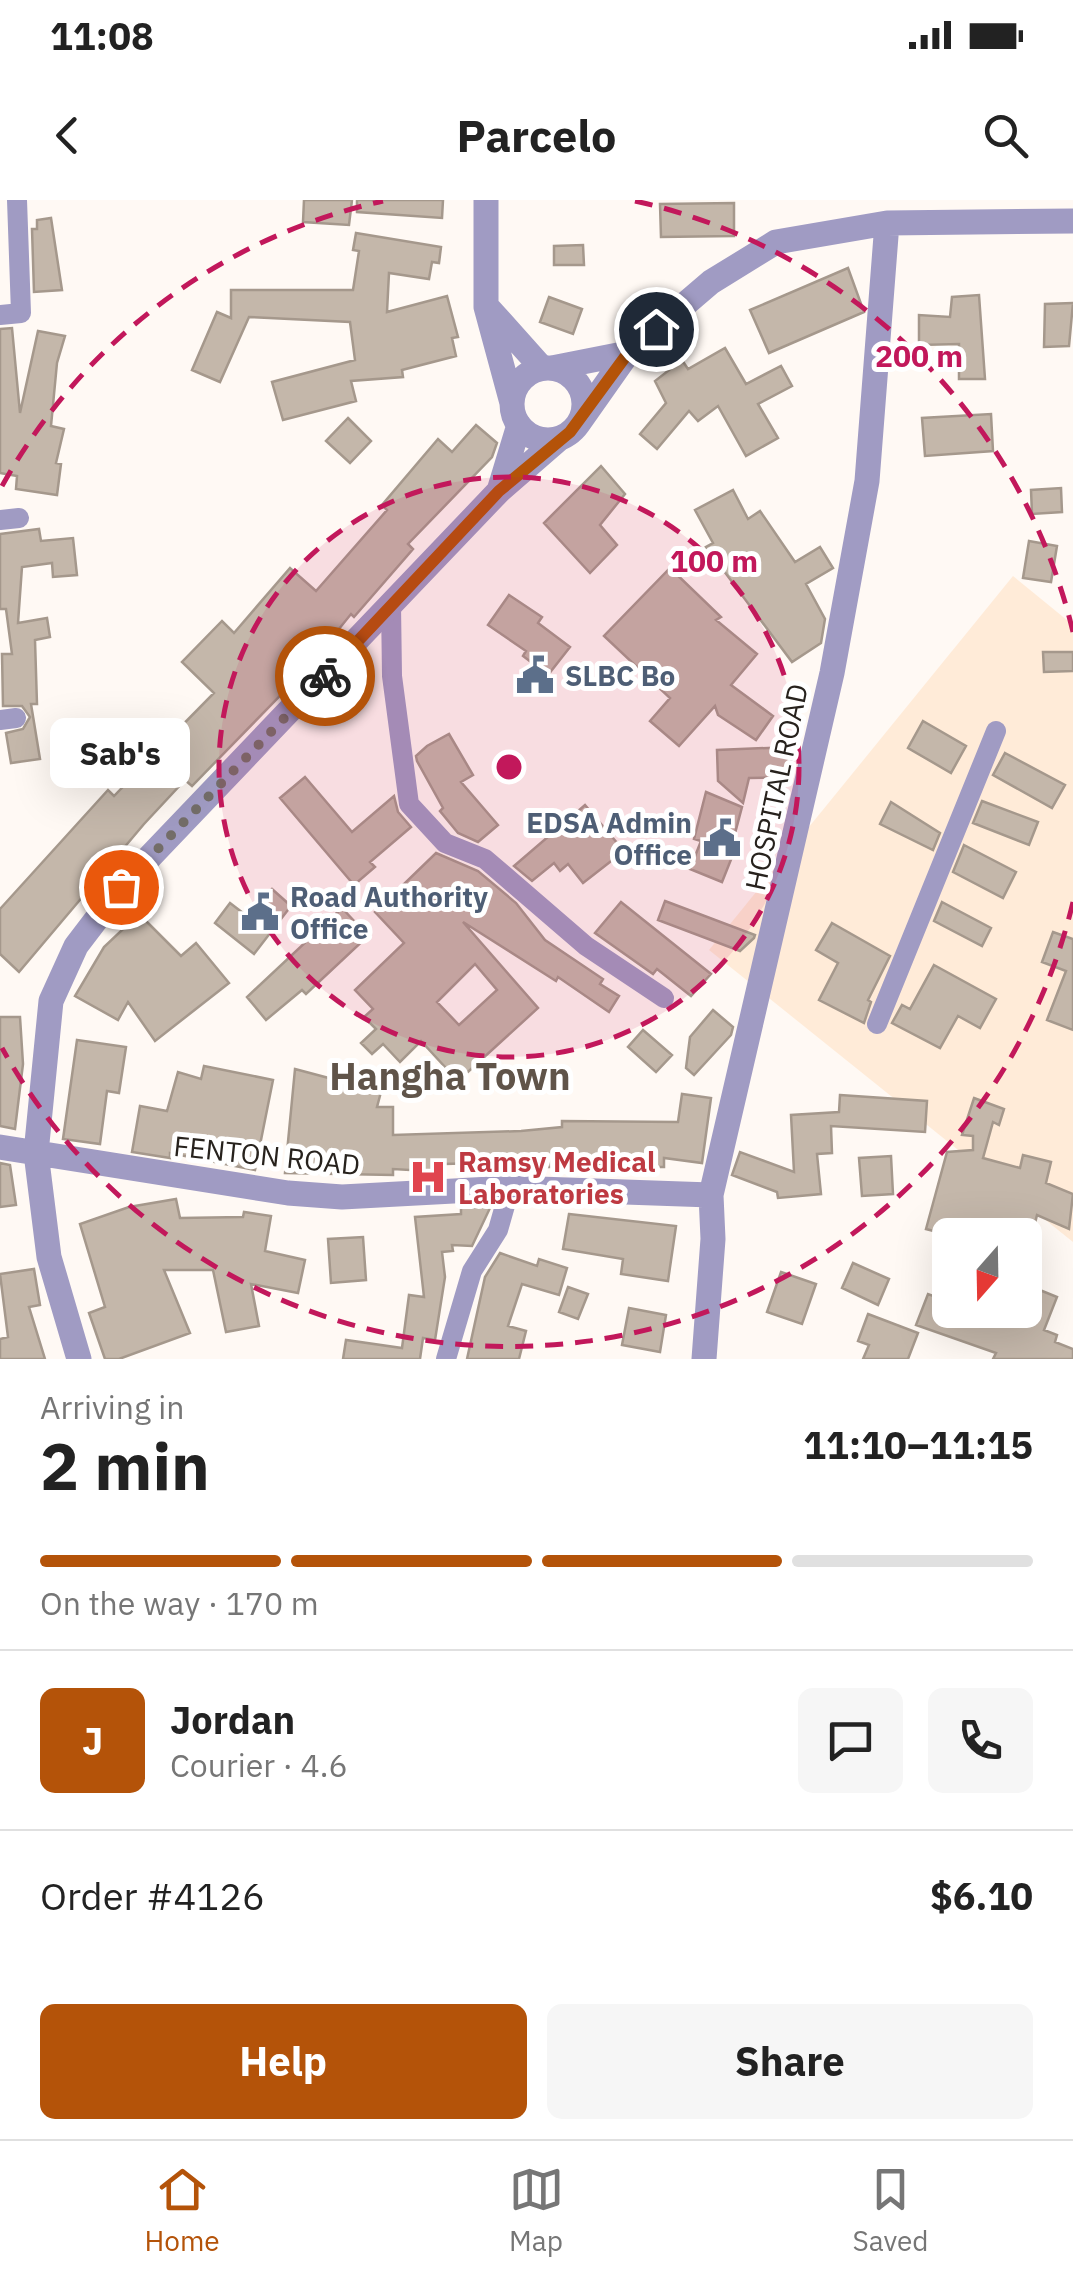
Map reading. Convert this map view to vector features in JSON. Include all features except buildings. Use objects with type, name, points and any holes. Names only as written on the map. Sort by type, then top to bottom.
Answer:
[{"type":"street","points":[[0,315],[20,313],[17,200]]},
{"type":"street","points":[[486,200],[486,307],[515,414],[537,438],[569,431]]},
{"type":"street","points":[[79,1359],[49,1257],[36,1153],[51,1002],[76,946],[121,887],[499,491],[569,431],[628,353],[711,282],[763,249],[800,235],[886,223],[1073,221]]},
{"type":"street","name":"HOSPITAL ROAD","points":[[702,1357],[713,1239],[711,1195],[828,692],[868,481],[886,223]]},
{"type":"street","points":[[486,307],[547,368],[564,372],[581,389],[584,401],[569,431]]},
{"type":"street","points":[[499,491],[520,380],[547,368],[628,353]]},
{"type":"street","points":[[392,605],[392,676],[410,804],[445,843],[485,859],[586,946],[664,998]]},
{"type":"street","points":[[877,1024],[996,731]]},
{"type":"street","name":"FENTON ROAD","points":[[0,1147],[254,1188],[342,1197],[510,1188],[711,1195]]},
{"type":"street","points":[[446,1359],[472,1271],[498,1230],[510,1188]]},
{"type":"shaded area","points":[[1013,576],[1073,625],[1073,1242],[709,950]]},
{"type":"way so far","points":[[121,887],[325,676]]},
{"type":"place","name":"SLBC Bo","points":[[535,675]]},
{"type":"place","name":"EDSA Admin Office","points":[[722,838]]},
{"type":"place","name":"Sab's","points":[[121,887]]},
{"type":"place","name":"Road Authority Office","points":[[260,912]]},
{"type":"place","name":"Ramsy Medical Laboratories","points":[[428,1177]]},
{"type":"district","name":"Hangha Town","points":[[450,1075]]},
{"type":"route","points":[[325,676],[499,491],[578,424],[628,353],[656,329]]}]
